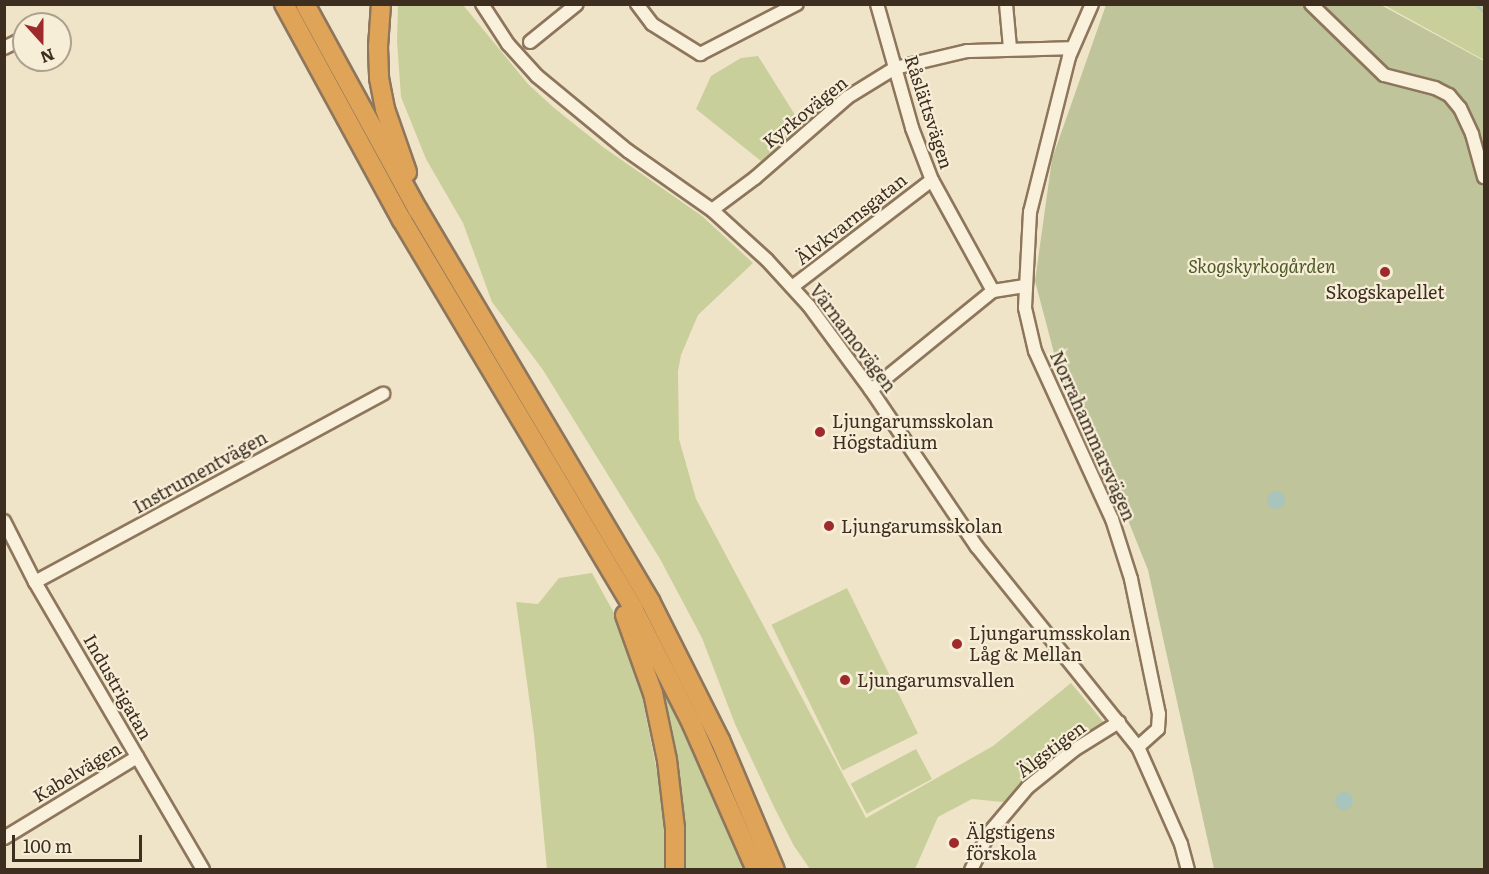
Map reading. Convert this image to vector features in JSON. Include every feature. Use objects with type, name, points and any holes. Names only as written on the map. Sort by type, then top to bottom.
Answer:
[{"type":"highway","points":[[285,4],[402,220],[639,619],[693,724],[756,870]]},
{"type":"highway","points":[[305,4],[436,240],[650,601],[720,740],[790,870]]},
{"type":"highway","points":[[381,4],[378,63],[385,108],[406,172],[436,240]]},
{"type":"highway","points":[[379,26],[387,4]]},
{"type":"highway","points":[[601,552],[653,693],[667,760],[675,828],[675,870]]},
{"type":"highway","points":[[720,740],[776,870]]},
{"type":"street","points":[[530,42],[577,4]]},
{"type":"street","points":[[637,4],[652,24],[700,54],[797,4]]},
{"type":"street","name":"Råslättsvägen","points":[[878,4],[912,128],[932,180],[993,291]]},
{"type":"street","points":[[1006,4],[1010,48]]},
{"type":"street","name":"Norrahammarsvägen","points":[[1092,4],[1072,48],[1030,212],[1025,285],[1026,316],[1035,351],[1112,519],[1131,579],[1159,714],[1158,729],[1138,747]]},
{"type":"street","points":[[1311,4],[1384,75],[1395,80],[1435,88],[1449,95],[1460,108],[1472,134],[1485,177]]},
{"type":"street","name":"Värnamovägen","points":[[484,6],[508,44],[537,76],[628,151],[712,210],[768,260],[792,287],[823,324],[871,390],[983,556],[1138,747]]},
{"type":"street","name":"Kyrkovägen","points":[[712,210],[755,178],[848,97],[895,68],[967,51],[1072,48]]},
{"type":"street","name":"Älvkvarnsgatan","points":[[792,287],[932,180]]},
{"type":"street","points":[[871,390],[993,291],[1025,285]]},
{"type":"street","name":"Instrumentvägen","points":[[35,582],[383,394]]},
{"type":"street","name":"Industrigatan","points":[[4,521],[35,582],[203,870]]},
{"type":"street","name":"Älgstigen","points":[[971,870],[989,833],[1028,787],[1074,750],[1119,722]]},
{"type":"street","points":[[1138,747],[1172,822],[1188,870]]},
{"type":"street","name":"Kabelvägen","points":[[4,838],[137,757]]},
{"type":"green space","points":[[398,5],[463,5],[528,84],[553,107],[603,147],[702,216],[753,263],[698,315],[681,355],[678,371],[679,439],[696,499],[866,818],[993,746],[1071,683],[1106,725],[1012,803],[972,799],[938,817],[915,869],[810,869],[794,846],[775,809],[735,724],[702,638],[660,559],[543,370],[492,302],[463,223],[426,159],[401,97],[397,41]]},
{"type":"green space","name":"Skogskyrkogården","points":[[1106,5],[1381,5],[1484,61],[1484,869],[1214,869],[1148,570],[1106,465],[1059,372],[1035,281],[1052,159]]},
{"type":"green space","points":[[1384,5],[1484,5],[1484,60]]},
{"type":"green space","points":[[758,56],[802,126],[761,161],[696,109],[711,76],[741,58]]},
{"type":"green space","points":[[592,573],[614,613],[636,666],[663,802],[665,869],[547,869],[534,734],[516,602],[538,604],[559,578]]},
{"type":"green space","name":"Ljungarumsvallen","points":[[847,588],[918,734],[843,770],[772,625]]},
{"type":"green space","points":[[647,655],[696,752],[745,869],[680,869]]},
{"type":"green space","points":[[916,749],[932,779],[867,814],[851,784]]},
{"type":"water","points":[[1276,491],[1282,494],[1285,500],[1282,506],[1276,509],[1270,506],[1267,500],[1270,494]]},
{"type":"water","points":[[1344,792],[1350,795],[1353,801],[1350,807],[1344,810],[1338,807],[1335,801],[1338,795]]},
{"type":"waterway","points":[[1475,4],[1484,12]]},
{"type":"place","name":"Skogskapellet","points":[[1385,272]]},
{"type":"place","name":"Ljungarumsskolan Högstadium","points":[[820,432]]},
{"type":"place","name":"Ljungarumsskolan","points":[[829,526]]},
{"type":"place","name":"Ljungarumsskolan Låg & Mellan","points":[[957,644]]},
{"type":"place","name":"Ljungarumsvallen","points":[[845,680]]},
{"type":"place","name":"Älgstigens förskola","points":[[954,843]]}]
